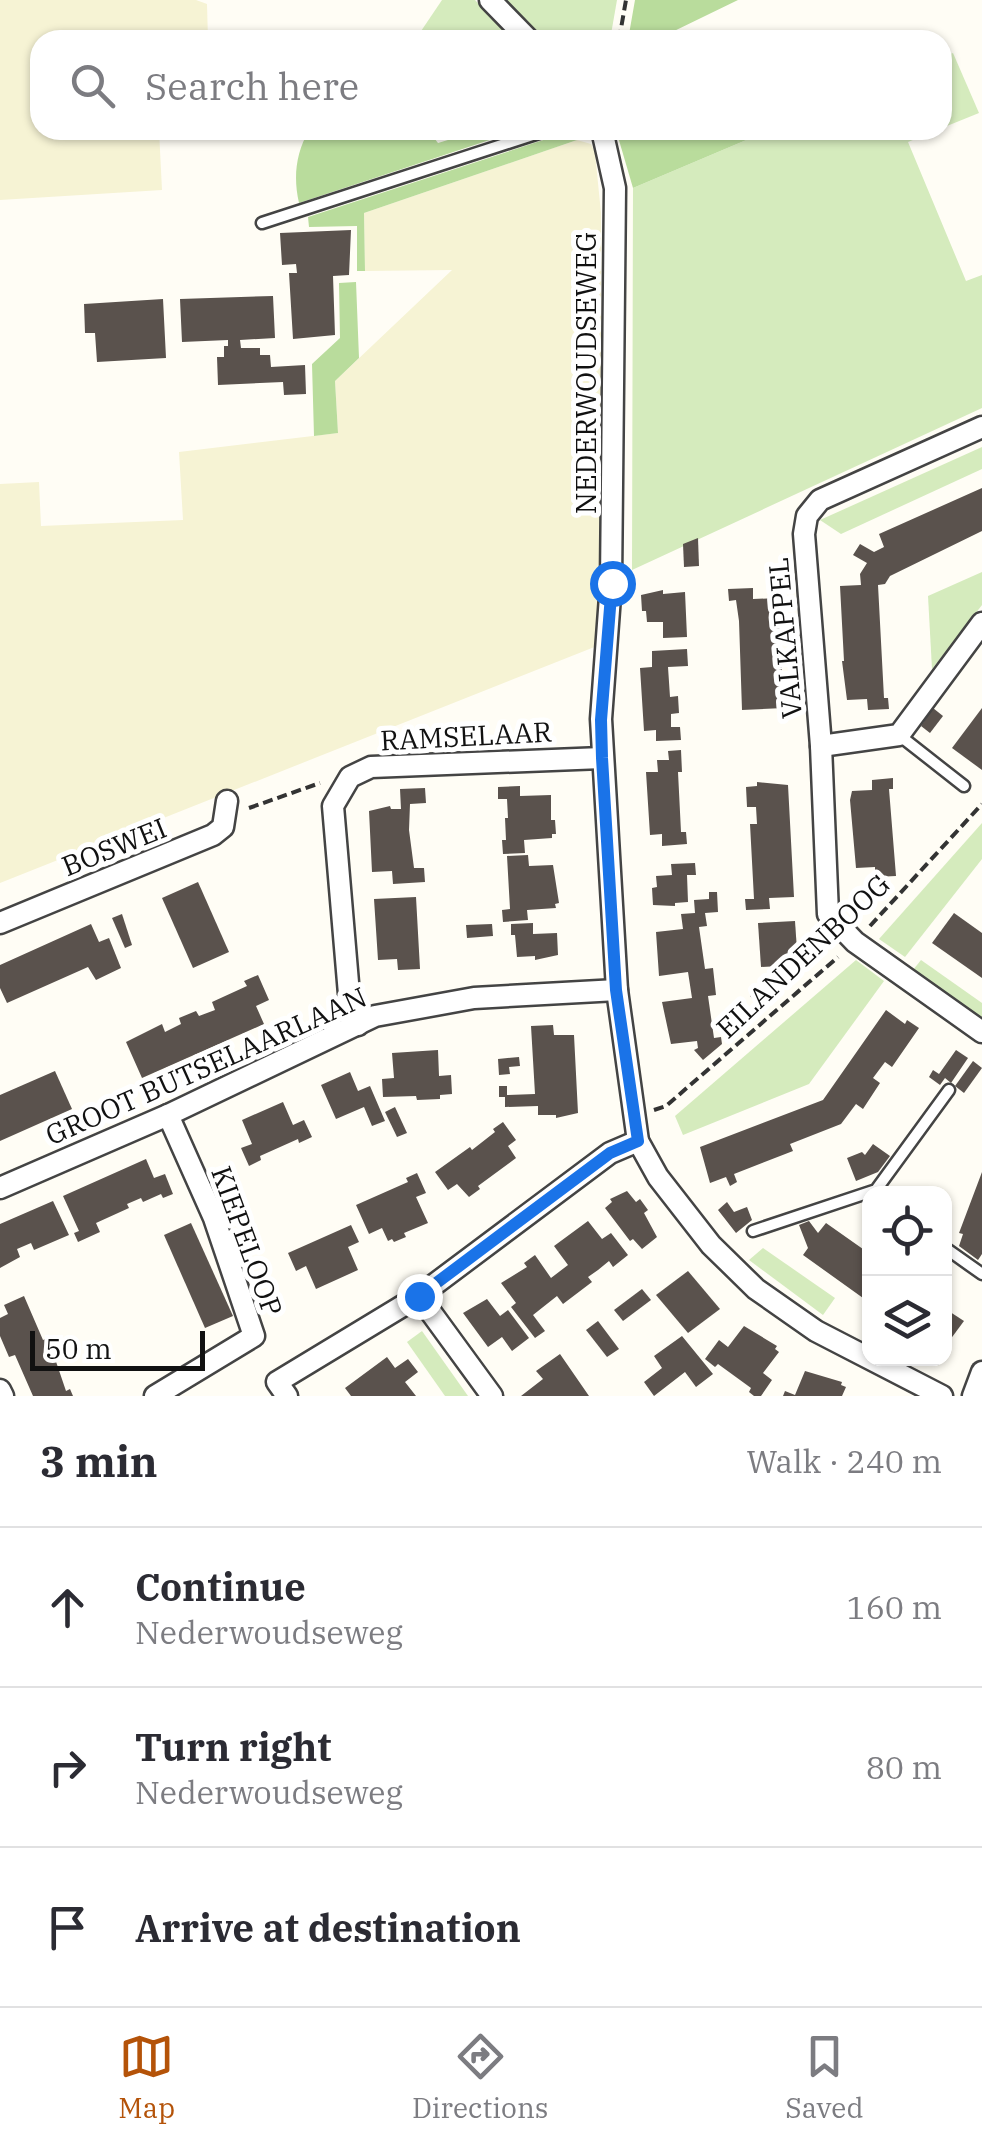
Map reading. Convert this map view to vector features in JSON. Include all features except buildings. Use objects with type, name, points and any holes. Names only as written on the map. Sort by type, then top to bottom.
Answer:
[{"type":"street","points":[[490,0],[519,30]]},
{"type":"street","name":"NEDERWOUDSEWEG","points":[[604,140],[615,188],[612,583],[601,720],[602,758],[616,990],[638,1141]]},
{"type":"street","name":"VALKAPPEL","points":[[982,428],[820,500],[808,516],[804,534],[821,746],[828,914],[856,942],[982,1032]]},
{"type":"street","points":[[821,746],[900,735],[982,624]]},
{"type":"street","name":"RAMSELAAR","points":[[342,787],[371,767],[602,758]]},
{"type":"street","points":[[342,787],[333,806],[350,1006],[358,1025]]},
{"type":"street","name":"BOSWEI","points":[[0,923],[214,836],[222,827],[226,809]]},
{"type":"street","name":"GROOT BUTSELAARLAAN","points":[[0,1188],[375,1016],[474,998],[616,990]]},
{"type":"street","name":"KIEPELOOP","points":[[154,1396],[254,1336],[214,1218],[168,1114]]},
{"type":"street","points":[[282,1389],[419,1296],[602,1159],[638,1141],[658,1176],[712,1245],[756,1289],[816,1331],[942,1396]]},
{"type":"street","points":[[419,1296],[492,1396]]},
{"type":"street","points":[[973,1396],[982,1372]]},
{"type":"lane","points":[[262,223],[517,140]]},
{"type":"lane","points":[[900,735],[964,786]]},
{"type":"lane","points":[[882,1186],[949,1090]]},
{"type":"lane","points":[[753,1232],[862,1197]]},
{"type":"lane","points":[[952,1252],[982,1274]]},
{"type":"path","points":[[622,30],[626,0]]},
{"type":"path","points":[[226,809],[315,783],[342,787]]},
{"type":"path","name":"EILANDENBOOG","points":[[635,1116],[666,1106],[856,942],[982,804]]},
{"type":"shaded area","points":[[0,0],[196,0],[207,4],[208,30],[30,30],[30,140],[160,140],[162,190],[0,200]]},
{"type":"shaded area","points":[[577,140],[591,144],[595,153],[601,213],[602,644],[0,883],[0,484],[39,482],[41,526],[183,520],[179,452],[338,433],[335,381],[452,270],[365,271],[364,213]]},
{"type":"green space","points":[[442,0],[475,0],[503,30],[422,30]]},
{"type":"green space","points":[[503,0],[617,0],[612,30],[532,30]]},
{"type":"green space","points":[[635,0],[738,0],[676,30],[630,30]]},
{"type":"green space","points":[[952,53],[979,113],[952,124]]},
{"type":"green space","points":[[304,140],[490,140],[299,203],[296,184]]},
{"type":"green space","points":[[543,140],[577,140],[364,213],[365,271],[357,271],[357,226],[309,227],[308,217]]},
{"type":"green space","points":[[619,140],[746,140],[633,188]]},
{"type":"green space","points":[[746,140],[913,140],[908,142],[966,281],[982,275],[982,408],[632,570],[633,188]]},
{"type":"green space","points":[[356,282],[359,358],[335,381],[338,433],[314,436],[312,364],[340,338],[339,283]]},
{"type":"green space","points":[[982,447],[982,469],[841,534],[820,520]]},
{"type":"green space","points":[[982,572],[982,605],[932,669],[928,596]]},
{"type":"green space","points":[[982,823],[982,859],[905,957],[879,939]]},
{"type":"green space","points":[[856,960],[884,981],[809,1084],[683,1135],[675,1116]]},
{"type":"green space","points":[[921,960],[982,1003],[982,1019],[913,970]]},
{"type":"green space","points":[[763,1248],[835,1298],[823,1315],[749,1260]]},
{"type":"green space","points":[[422,1331],[468,1396],[445,1396],[407,1342]]},
{"type":"route","points":[[419,1296],[610,1153],[638,1141],[616,990],[602,758],[601,720],[612,583]]}]
